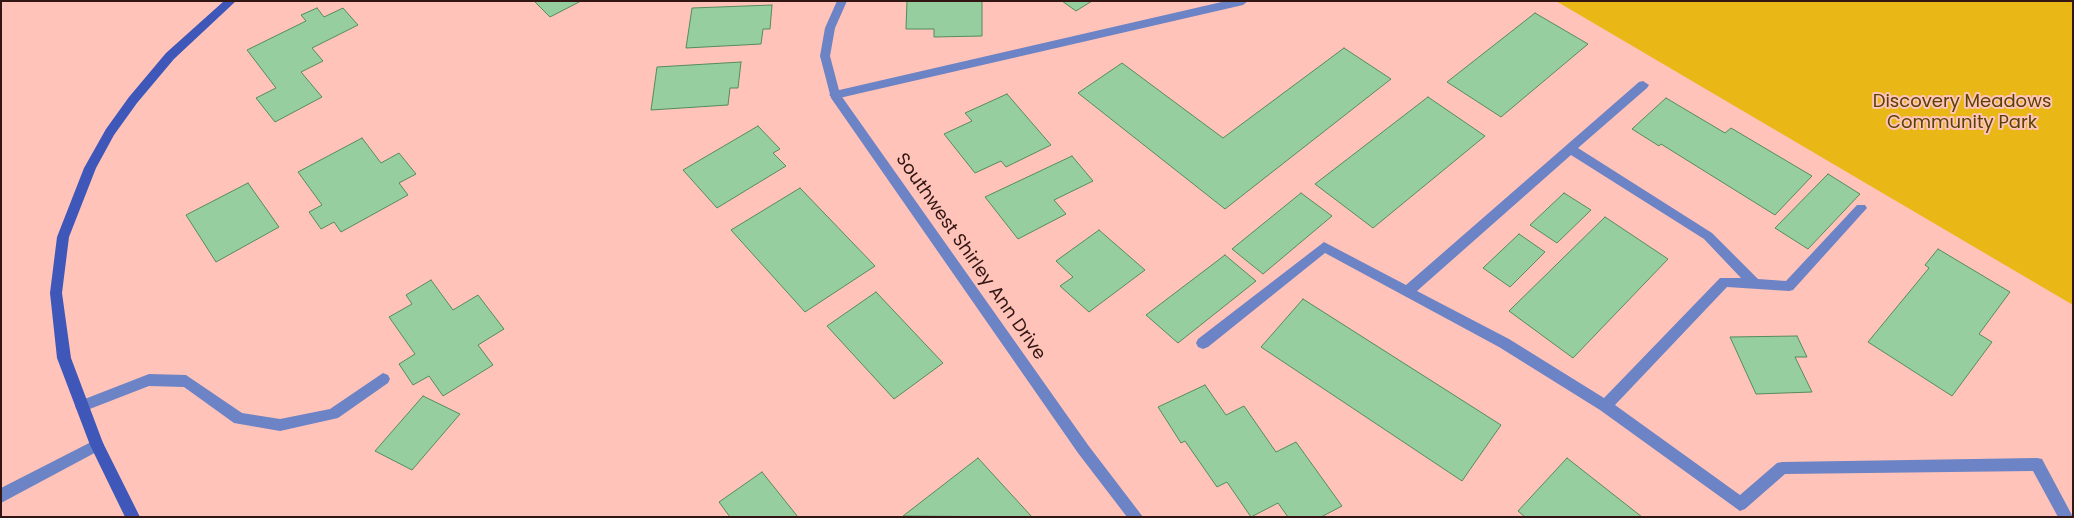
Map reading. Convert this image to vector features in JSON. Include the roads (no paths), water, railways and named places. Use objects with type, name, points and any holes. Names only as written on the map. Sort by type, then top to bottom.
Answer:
[{"type":"main road","points":[[133,517],[97,445],[64,358],[56,293],[63,238],[90,168],[110,132],[132,100],[170,56],[213,15],[231,1]]},
{"type":"street","name":"Southwest Shirley Ann Drive","points":[[842,1],[830,28],[825,56],[835,94],[1083,449],[1136,517]]},
{"type":"street","points":[[835,94],[1244,1]]},
{"type":"street","points":[[1408,292],[1643,85]]},
{"type":"street","points":[[1570,149],[1708,236],[1755,284]]},
{"type":"street","points":[[1605,406],[1724,282],[1790,286],[1860,208]]},
{"type":"street","points":[[1203,343],[1324,247],[1504,343],[1605,406],[1740,504],[1782,468],[2037,464],[2066,517]]},
{"type":"street","points":[[82,406],[149,380],[186,382],[239,419],[280,425],[333,414],[383,379]]},
{"type":"street","points":[[1,496],[97,445]]},
{"type":"park label","name":"Discovery Meadows Community Park","points":[[1962,112]]}]
